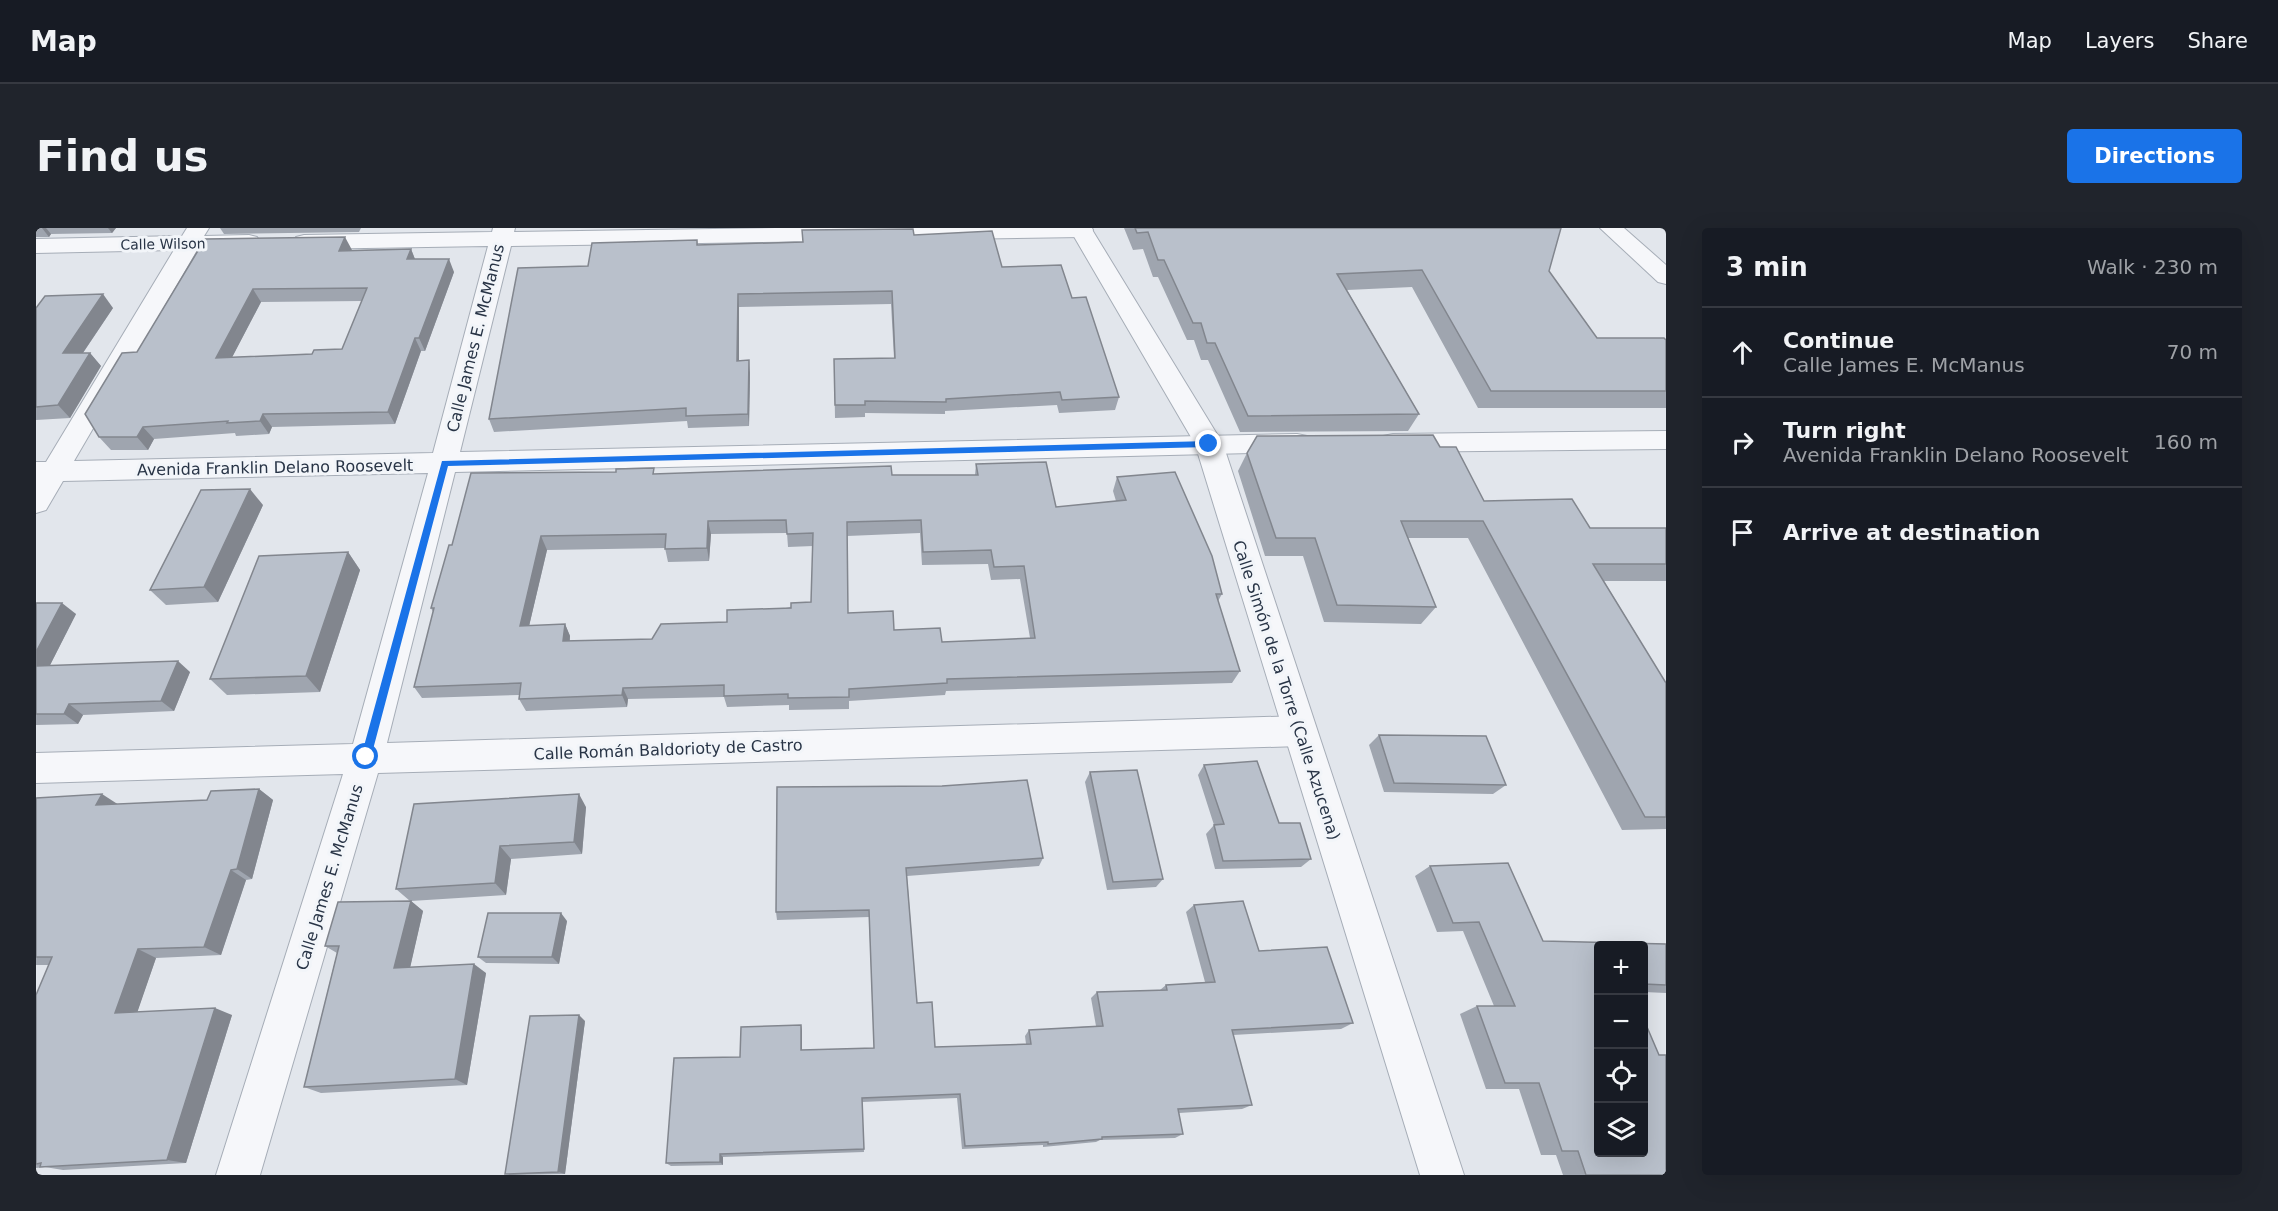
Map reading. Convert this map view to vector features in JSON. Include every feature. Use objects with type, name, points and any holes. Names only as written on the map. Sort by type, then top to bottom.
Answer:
[{"type":"street","points":[[1611,228],[1666,277]]},
{"type":"street","name":"Calle Wilson","points":[[36,246],[194,236],[279,242],[502,233],[1081,229]]},
{"type":"street","name":"Calle Simón de la Torre (Calle Azucena)","points":[[1081,229],[1209,444],[1442,1175]]},
{"type":"street","name":"Calle James E. McManus","points":[[238,1175],[366,757],[502,233]]},
{"type":"street","points":[[36,503],[46,472],[194,236]]},
{"type":"street","points":[[1373,443],[1666,440]]},
{"type":"street","name":"Avenida Franklin Delano Roosevelt","points":[[46,472],[1326,443]]},
{"type":"street","name":"Calle Román Baldorioty de Castro","points":[[36,768],[1299,731]]},
{"type":"building","points":[[1135,228],[1561,228],[1549,271],[1597,338],[1664,338],[1666,340],[1666,391],[1491,391],[1422,270],[1337,274],[1419,414],[1248,416],[1215,343],[1207,343],[1201,323],[1193,323],[1164,260],[1158,260],[1148,232],[1137,233]]},
{"type":"building","points":[[913,229],[914,235],[992,231],[1002,267],[1061,265],[1072,298],[1086,297],[1119,397],[1062,400],[1060,392],[946,399],[946,402],[865,401],[865,405],[835,405],[834,359],[895,358],[892,291],[738,294],[737,361],[749,360],[748,414],[686,416],[686,408],[489,419],[518,268],[588,266],[592,243],[697,240],[697,245],[803,242],[802,230]]},
{"type":"building","points":[[345,237],[339,251],[411,249],[407,259],[449,259],[419,338],[415,338],[388,412],[263,414],[260,421],[143,427],[137,437],[99,437],[85,414],[122,353],[137,352],[205,239]],"holes":[[[367,288],[342,349],[314,350],[312,354],[216,358],[253,289]]]},
{"type":"building","points":[[103,294],[63,353],[90,353],[58,405],[36,407],[36,308],[45,296]]},
{"type":"building","points":[[1433,435],[1440,447],[1456,447],[1484,501],[1572,499],[1590,528],[1666,528],[1666,564],[1593,564],[1666,683],[1666,817],[1645,817],[1483,521],[1401,521],[1436,607],[1337,605],[1315,538],[1276,538],[1247,453],[1257,436]]},
{"type":"building","points":[[1046,462],[1056,507],[1126,500],[1117,477],[1175,472],[1212,556],[1222,594],[1216,594],[1240,671],[947,679],[947,683],[849,689],[849,697],[788,698],[788,694],[724,696],[724,685],[623,688],[622,695],[519,699],[521,683],[414,687],[434,608],[431,608],[449,545],[452,545],[471,473],[616,472],[616,469],[654,468],[653,474],[891,466],[892,475],[978,475],[976,464]],"holes":[[[786,520],[787,534],[813,533],[811,602],[791,603],[791,608],[727,610],[727,622],[661,624],[652,639],[563,641],[565,624],[520,626],[541,536],[666,534],[665,549],[707,548],[708,521]],[[921,520],[923,552],[991,550],[994,567],[1024,566],[1035,638],[942,642],[940,628],[894,630],[893,611],[848,613],[847,522]]]},
{"type":"building","points":[[250,489],[204,587],[150,590],[201,490]]},
{"type":"building","points":[[348,552],[306,676],[210,679],[259,556]]},
{"type":"building","points":[[36,603],[62,603],[36,652]]},
{"type":"building","points":[[178,661],[161,701],[69,704],[64,714],[36,714],[36,666]]},
{"type":"building","points":[[1379,735],[1486,736],[1506,785],[1394,783]]},
{"type":"building","points":[[1257,761],[1279,823],[1300,823],[1311,859],[1223,861],[1214,825],[1224,824],[1204,765]]},
{"type":"building","points":[[1137,770],[1163,879],[1113,882],[1090,772]]},
{"type":"building","points":[[1027,780],[1043,858],[906,868],[917,1003],[932,1002],[935,1047],[1031,1044],[1029,1030],[1103,1026],[1097,992],[1167,990],[1166,985],[1215,982],[1194,905],[1243,901],[1259,951],[1327,947],[1353,1023],[1232,1030],[1252,1105],[1178,1109],[1183,1134],[1102,1137],[1102,1139],[1048,1144],[1048,1142],[965,1146],[960,1094],[862,1098],[864,1149],[720,1154],[720,1162],[666,1163],[674,1058],[740,1057],[741,1027],[801,1025],[801,1050],[874,1048],[869,910],[776,912],[777,787],[942,786]]},
{"type":"building","points":[[259,789],[237,869],[231,870],[204,947],[138,949],[115,1013],[215,1008],[167,1160],[40,1167],[41,1163],[36,1164],[36,995],[52,957],[36,957],[36,798],[102,794],[96,805],[207,800],[211,791]]},
{"type":"building","points":[[579,794],[574,842],[500,846],[495,883],[396,889],[414,804]]},
{"type":"building","points":[[1508,863],[1543,941],[1594,942],[1594,1157],[1648,1157],[1648,1029],[1659,1055],[1666,1055],[1666,1175],[1586,1175],[1578,1151],[1562,1151],[1539,1083],[1505,1083],[1477,1006],[1515,1006],[1479,922],[1453,923],[1430,866]]},
{"type":"building","points":[[411,901],[394,968],[474,964],[455,1079],[304,1087],[339,946],[325,946],[338,902]]},
{"type":"building","points":[[488,913],[561,913],[552,957],[478,957]]},
{"type":"building","points":[[1648,944],[1666,944],[1666,985],[1648,984]]},
{"type":"building","points":[[579,1015],[558,1172],[505,1174],[530,1016]]},
{"type":"route","points":[[366,757],[444,463],[1209,444]]}]
